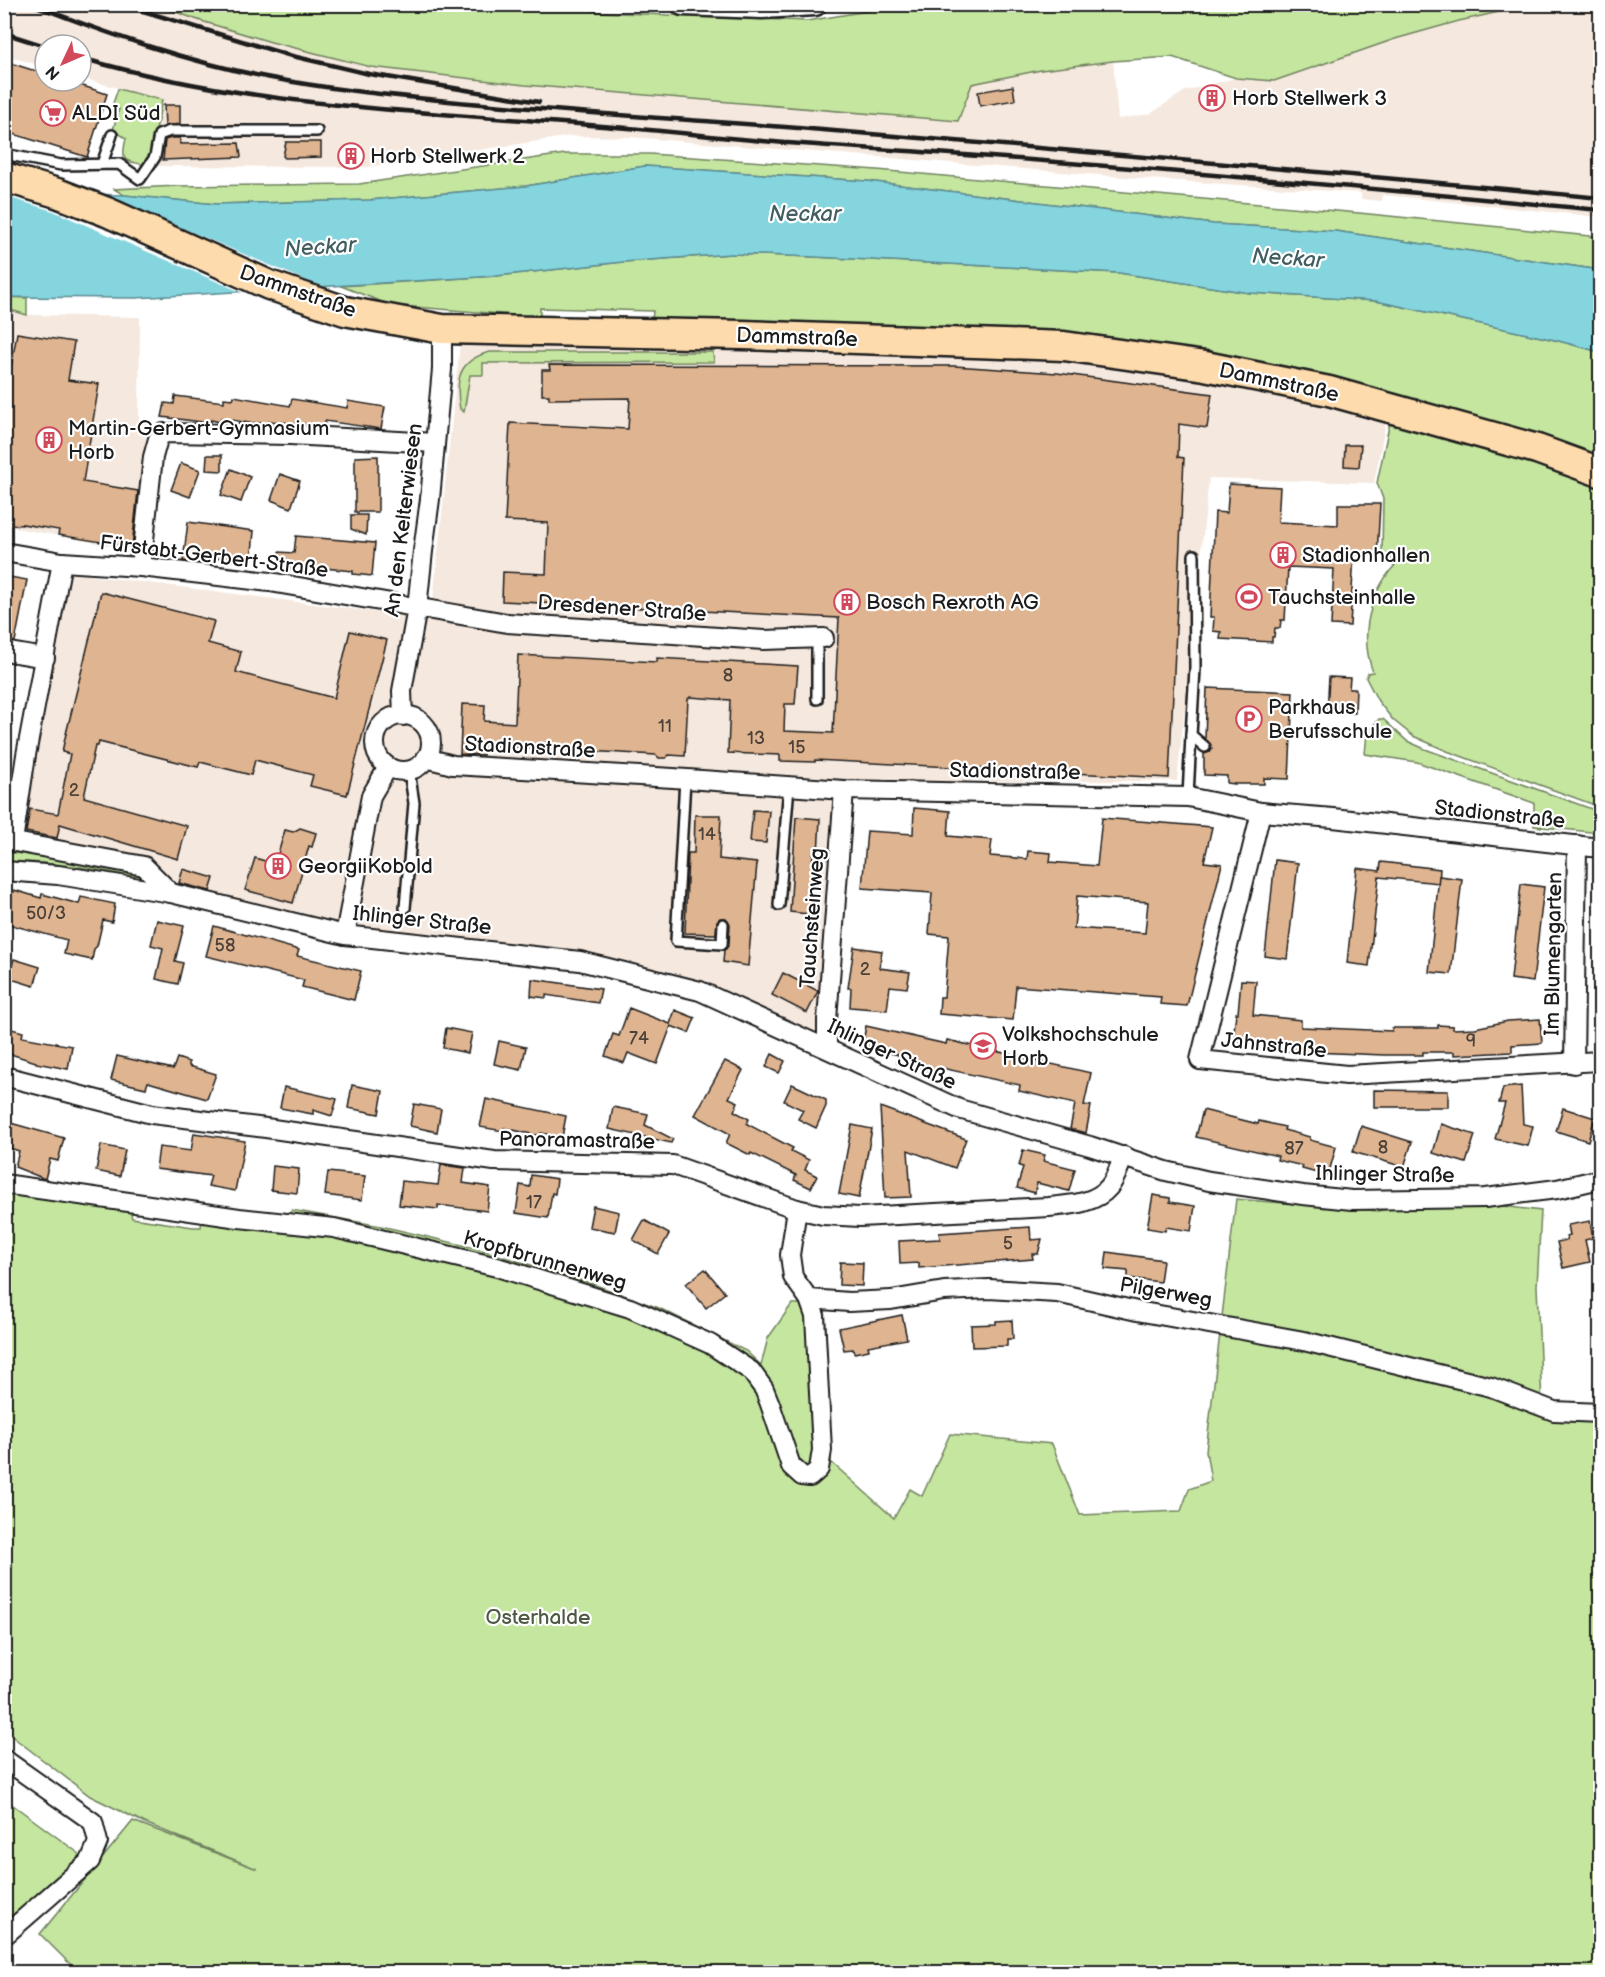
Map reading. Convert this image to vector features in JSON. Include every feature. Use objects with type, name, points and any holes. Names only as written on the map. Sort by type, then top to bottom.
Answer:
[{"type":"main road","name":"Dammstraße","points":[[4,177],[57,193],[107,212],[269,285],[345,311],[442,329],[743,335],[1064,346],[1205,366],[1329,391],[1537,448],[1600,472]]},
{"type":"street","points":[[683,4],[762,7],[815,4]]},
{"type":"street","name":"An den Kelterwiesen","points":[[403,716],[402,691],[417,608],[435,443],[442,369],[442,329]]},
{"type":"street","points":[[141,567],[153,457],[158,439],[164,433],[290,435],[435,443]]},
{"type":"street","name":"Fürstabt-Gerbert-Straße","points":[[4,552],[62,562],[141,567],[270,582],[417,608]]},
{"type":"street","points":[[62,562],[9,840],[144,866],[171,893]]},
{"type":"street","name":"Dresdener Straße","points":[[417,608],[507,623],[764,640],[821,638]]},
{"type":"street","points":[[4,651],[45,658]]},
{"type":"street","points":[[403,716],[419,721],[429,734],[431,742],[426,759],[409,771],[388,767],[377,753],[377,735],[381,727],[387,720],[403,716]]},
{"type":"street","name":"Stadionstraße","points":[[426,759],[453,765],[685,778],[844,790],[1188,797],[1261,812],[1600,848]]},
{"type":"street","points":[[345,935],[371,796],[388,767]]},
{"type":"street","name":"Tauchsteinweg","points":[[827,1048],[827,1020],[844,790]]},
{"type":"street","name":"Jahnstraße","points":[[1261,812],[1200,1060],[1347,1075],[1600,1061]]},
{"type":"street","name":"Im Blumengarten","points":[[1574,1064],[1576,845]]},
{"type":"street","name":"Ihlinger Straße","points":[[4,870],[58,875],[171,893],[345,935],[580,961],[700,991],[959,1109],[1124,1156],[1166,1171],[1209,1181],[1303,1196],[1352,1200],[1485,1198],[1557,1189],[1600,1179]]},
{"type":"street","name":"Panoramastraße","points":[[4,1076],[152,1114],[494,1161],[673,1165],[797,1209],[823,1215],[860,1217],[1049,1207],[1079,1203],[1099,1195],[1109,1187],[1124,1156]]},
{"type":"street","name":"Kropfbrunnenweg","points":[[4,1184],[239,1218],[334,1228],[497,1266],[630,1308],[710,1344],[751,1371],[764,1389],[791,1466],[802,1476],[810,1477],[819,1469],[822,1442],[815,1316],[809,1299]]},
{"type":"street","points":[[797,1209],[790,1254],[793,1277],[809,1299]]},
{"type":"street","name":"Pilgerweg","points":[[809,1299],[849,1302],[891,1300],[944,1291],[989,1289],[1057,1293],[1137,1311],[1304,1341],[1491,1387],[1554,1411],[1600,1413]]},
{"type":"street","points":[[4,1759],[93,1822],[98,1842],[90,1861],[4,1936]]},
{"type":"lane","points":[[4,154],[61,165],[119,164],[140,179],[155,157],[159,135],[170,131],[318,130]]},
{"type":"lane","points":[[102,164],[112,135]]},
{"type":"lane","points":[[1188,797],[1195,669],[1194,555]]},
{"type":"lane","points":[[817,699],[821,638]]},
{"type":"lane","points":[[1191,735],[1205,747]]},
{"type":"lane","points":[[405,908],[414,803],[409,771]]},
{"type":"lane","points":[[685,778],[676,942],[722,944],[723,924]]},
{"type":"lane","points":[[779,905],[789,786]]},
{"type":"shaded area","points":[[4,5],[156,5],[271,42],[371,67],[525,85],[957,121],[972,84],[1041,70],[1113,61],[1118,119],[1150,114],[1185,91],[1236,78],[1274,81],[1395,39],[1497,12],[1530,5],[1600,5],[1600,217],[1383,195],[1382,201],[1361,199],[1361,193],[1149,179],[630,137],[571,136],[367,167],[149,166],[162,100],[93,81],[93,33],[33,33],[33,63],[5,55]]},
{"type":"shaded area","points":[[4,311],[27,315],[140,317],[139,424],[146,436],[145,474],[135,550],[5,526]]},
{"type":"shaded area","points":[[460,343],[1051,361],[1170,373],[1386,421],[1374,483],[1209,478],[1177,781],[841,781],[819,1035],[703,983],[580,953],[336,924],[171,883],[148,857],[20,836],[70,573],[431,619]]},
{"type":"green space","points":[[567,4],[598,12],[807,21],[909,4],[1530,5],[1459,21],[1395,39],[1274,81],[1236,78],[1172,57],[1113,61],[1041,70],[972,84],[958,121],[525,85],[371,67],[271,42],[156,5]]},
{"type":"green space","points":[[118,89],[162,100],[149,166],[127,161],[124,154],[126,138],[113,130],[119,109],[112,106]]},
{"type":"green space","points":[[565,154],[650,154],[877,170],[1600,237],[1600,270],[1335,231],[1214,224],[867,181],[645,166],[526,186],[370,200],[216,204],[124,195],[114,189],[359,184]]},
{"type":"green space","points":[[731,254],[1119,273],[1250,293],[1376,301],[1555,340],[1600,352],[1600,460],[1510,426],[1343,381],[652,320],[653,311],[540,308],[540,317],[390,305],[341,286],[496,276],[623,262]]},
{"type":"green space","points":[[5,297],[27,298],[27,315],[5,311]]},
{"type":"green space","points":[[490,352],[713,352],[714,362],[483,363],[483,375],[470,375],[464,412],[460,409],[458,389],[461,373],[471,360]]},
{"type":"green space","points":[[1390,421],[1600,482],[1600,807],[1447,751],[1413,736],[1393,720],[1378,701],[1366,678],[1368,673],[1373,672],[1368,656],[1367,640],[1371,608],[1385,578],[1407,554],[1395,562],[1389,556],[1382,554],[1383,499],[1377,483]]},
{"type":"green space","points":[[1379,719],[1383,719],[1407,741],[1425,749],[1600,812],[1600,833],[1534,826],[1534,803],[1417,762],[1365,754],[1367,733]]},
{"type":"green space","points":[[5,852],[113,864],[145,876],[145,880],[75,866],[5,861]]},
{"type":"green space","name":"Osterhalde","points":[[4,1178],[129,1207],[132,1218],[193,1227],[201,1227],[202,1219],[286,1230],[292,1210],[381,1226],[475,1248],[587,1282],[659,1308],[746,1351],[761,1365],[768,1338],[792,1304],[825,1304],[831,1462],[894,1518],[910,1489],[922,1496],[950,1434],[1052,1444],[1080,1515],[1181,1511],[1189,1489],[1211,1481],[1206,1451],[1236,1199],[1378,1211],[1441,1198],[1541,1211],[1537,1286],[1542,1405],[1600,1411],[1600,1972],[78,1972],[40,1934],[133,1821],[257,1869],[145,1823],[90,1796],[5,1731]]},
{"type":"green space","points":[[5,1799],[81,1855],[5,1922]]},
{"type":"water","name":"Neckar","points":[[645,166],[867,181],[1214,224],[1335,231],[1600,270],[1600,352],[1376,301],[1250,293],[1119,273],[731,254],[623,262],[496,276],[135,298],[5,297],[5,197],[42,193],[124,195],[216,204],[370,200],[526,186]]},
{"type":"pier","points":[[42,190],[95,191],[305,280],[334,290],[248,295],[53,211],[4,196],[4,194]]},
{"type":"building","name":"ALDI Süd","points":[[4,61],[33,70],[33,93],[93,93],[93,89],[107,94],[87,157],[4,131]]},
{"type":"building","points":[[1013,86],[1015,100],[980,106],[978,92]]},
{"type":"building","points":[[164,105],[180,105],[180,124],[165,126]]},
{"type":"building","points":[[180,138],[180,144],[239,143],[241,157],[163,160],[165,140]]},
{"type":"building","points":[[286,142],[321,142],[321,157],[285,158],[283,156]]},
{"type":"building","name":"Martin-Gerbert-Gymnasium Horb","points":[[17,333],[74,342],[68,380],[99,384],[83,482],[138,491],[132,547],[58,535],[59,530],[4,522],[4,408]]},
{"type":"building","name":"Bosch Rexroth AG","points":[[549,365],[954,366],[1057,373],[1212,394],[1207,428],[1179,424],[1178,457],[1184,458],[1169,778],[815,760],[815,762],[780,761],[780,755],[728,753],[730,700],[690,697],[688,699],[685,756],[669,755],[666,758],[659,758],[656,755],[483,745],[483,755],[460,754],[462,704],[485,705],[484,721],[515,723],[518,655],[657,662],[657,658],[798,666],[795,704],[785,704],[784,731],[833,733],[839,618],[502,601],[503,572],[546,574],[548,523],[505,521],[510,423],[628,429],[630,398],[549,399],[549,395],[542,395],[542,370],[550,370]]},
{"type":"building","points":[[175,396],[224,402],[224,398],[233,399],[234,396],[290,406],[292,399],[347,408],[348,401],[385,407],[381,429],[325,421],[325,426],[269,421],[268,423],[249,423],[221,418],[220,422],[211,420],[211,422],[202,422],[162,417],[165,403],[174,404]]},
{"type":"building","points":[[1345,445],[1361,445],[1359,467],[1344,466]]},
{"type":"building","points":[[207,455],[222,455],[222,471],[206,470]]},
{"type":"building","points":[[378,456],[378,512],[355,512],[355,457]]},
{"type":"building","points":[[181,463],[200,470],[190,497],[171,490]]},
{"type":"building","points":[[231,469],[250,477],[241,502],[221,495]]},
{"type":"building","points":[[280,474],[300,481],[291,508],[271,500]]},
{"type":"building","name":"Stadionhallen","points":[[1229,484],[1280,487],[1278,522],[1338,525],[1338,504],[1380,504],[1377,556],[1354,554],[1350,626],[1331,625],[1334,569],[1288,567],[1285,620],[1281,620],[1280,628],[1275,628],[1272,642],[1220,639],[1221,632],[1213,631],[1214,617],[1210,617],[1215,512],[1227,513]]},
{"type":"building","points":[[351,515],[367,515],[366,535],[351,529]]},
{"type":"building","points":[[188,522],[254,531],[251,563],[201,556],[200,563],[183,561]]},
{"type":"building","points":[[296,536],[375,543],[372,576],[353,574],[353,571],[295,565],[294,569],[278,568],[279,552],[294,553]]},
{"type":"building","points":[[4,576],[27,580],[15,642],[4,640]]},
{"type":"building","points":[[101,592],[214,621],[208,643],[241,652],[236,672],[334,698],[350,631],[387,640],[347,795],[310,786],[313,775],[255,760],[251,775],[200,762],[198,767],[99,742],[98,746],[95,746],[84,797],[187,826],[178,859],[60,824],[57,838],[26,832],[30,809],[58,814],[70,754],[62,752]]},
{"type":"building","points":[[1329,677],[1350,678],[1349,689],[1356,689],[1355,713],[1327,712]]},
{"type":"building","name":"Parkhaus Berufsschule","points":[[1207,688],[1293,692],[1289,779],[1264,778],[1264,784],[1235,784],[1227,783],[1227,776],[1204,775],[1204,754],[1210,752],[1212,748],[1205,738]]},
{"type":"building","points":[[914,808],[950,811],[948,836],[992,840],[990,856],[1027,859],[1028,851],[1051,853],[1050,862],[1097,866],[1102,818],[1212,827],[1204,862],[1222,864],[1187,1006],[1160,1004],[1161,997],[1016,986],[1013,1020],[939,1014],[940,997],[944,997],[949,936],[929,934],[932,893],[862,888],[867,831],[913,834]],"holes":[[[1077,896],[1148,902],[1145,933],[1074,928]]]},
{"type":"building","points":[[753,810],[769,811],[766,843],[750,842]]},
{"type":"building","points":[[695,815],[721,815],[719,859],[757,863],[748,966],[723,962],[724,950],[729,944],[730,924],[726,918],[720,918],[717,921],[716,934],[685,933],[688,853],[694,853]]},
{"type":"building","points":[[796,817],[820,819],[818,854],[813,853],[809,914],[790,912]]},
{"type":"building","name":"GeorgiiKobold","points":[[300,828],[316,833],[312,847],[309,846],[293,903],[245,890],[255,858],[275,864],[285,830],[293,832]]},
{"type":"building","points":[[1275,860],[1298,863],[1287,959],[1265,956]]},
{"type":"building","points":[[1381,862],[1440,869],[1439,883],[1379,877],[1369,966],[1347,963],[1357,868],[1380,871]]},
{"type":"building","points":[[183,869],[214,878],[210,891],[179,883]]},
{"type":"building","points":[[1439,876],[1462,879],[1451,974],[1429,972]]},
{"type":"building","points":[[1521,884],[1544,887],[1533,982],[1511,979]]},
{"type":"building","points":[[14,890],[41,898],[42,894],[79,904],[81,897],[115,904],[112,922],[103,920],[92,960],[64,954],[67,940],[4,923],[4,891],[14,892]]},
{"type":"building","points":[[157,920],[184,926],[175,961],[183,963],[178,984],[156,979],[163,948],[151,945]]},
{"type":"building","points":[[214,926],[299,950],[297,956],[361,971],[354,1000],[302,987],[304,980],[206,956]]},
{"type":"building","points":[[854,947],[882,951],[879,968],[910,972],[907,988],[890,986],[887,1010],[850,1007],[851,988],[848,988]]},
{"type":"building","points":[[14,959],[40,967],[34,986],[8,978]]},
{"type":"building","points":[[783,973],[818,991],[807,1013],[772,995]]},
{"type":"building","points":[[532,979],[601,989],[598,1003],[546,995],[546,998],[531,996]]},
{"type":"building","points":[[1241,980],[1256,981],[1253,1015],[1301,1020],[1301,1027],[1392,1031],[1392,1028],[1438,1028],[1438,1025],[1453,1026],[1453,1029],[1540,1019],[1542,1043],[1512,1045],[1512,1052],[1454,1055],[1454,1052],[1423,1052],[1423,1055],[1384,1055],[1287,1051],[1287,1047],[1233,1040]]},
{"type":"building","points":[[629,1008],[670,1024],[675,1010],[695,1018],[689,1033],[671,1026],[657,1064],[628,1053],[624,1063],[605,1056],[613,1034],[619,1036]]},
{"type":"building","points":[[866,1026],[946,1044],[947,1040],[1091,1073],[1084,1105],[1091,1106],[1086,1133],[1070,1129],[1075,1104],[1019,1091],[1020,1085],[942,1068],[940,1073],[897,1063],[899,1055],[862,1047]]},
{"type":"building","points":[[4,1027],[23,1032],[22,1037],[72,1046],[68,1069],[36,1063],[4,1052]]},
{"type":"building","points":[[446,1028],[472,1033],[468,1053],[443,1048]]},
{"type":"building","points":[[499,1041],[526,1047],[521,1070],[494,1064]]},
{"type":"building","points":[[772,1054],[785,1061],[779,1073],[766,1067]]},
{"type":"building","points":[[117,1056],[173,1069],[177,1058],[189,1062],[189,1066],[216,1074],[207,1099],[148,1082],[146,1088],[111,1080]]},
{"type":"building","points":[[725,1061],[743,1070],[729,1098],[738,1102],[734,1111],[749,1119],[747,1124],[793,1148],[791,1151],[809,1160],[805,1170],[817,1176],[811,1188],[794,1180],[796,1175],[726,1143],[730,1134],[695,1115]]},
{"type":"building","points":[[792,1084],[826,1100],[826,1106],[816,1128],[798,1119],[803,1110],[784,1101]]},
{"type":"building","points":[[352,1085],[383,1091],[379,1114],[348,1108]]},
{"type":"building","points":[[1521,1086],[1523,1124],[1533,1126],[1528,1146],[1495,1139],[1505,1103],[1499,1103],[1503,1088]]},
{"type":"building","points":[[284,1087],[337,1099],[332,1116],[313,1110],[313,1114],[280,1108]]},
{"type":"building","points":[[1374,1090],[1448,1091],[1448,1107],[1374,1107]]},
{"type":"building","points":[[486,1099],[566,1116],[562,1137],[541,1133],[540,1136],[504,1128],[503,1131],[480,1127]]},
{"type":"building","points":[[414,1104],[441,1109],[437,1132],[410,1126]]},
{"type":"building","points":[[613,1107],[648,1114],[645,1125],[673,1139],[671,1143],[609,1129]]},
{"type":"building","points":[[880,1107],[966,1139],[955,1168],[908,1150],[911,1197],[885,1198]]},
{"type":"building","points":[[1563,1108],[1595,1118],[1588,1141],[1556,1131]]},
{"type":"building","points":[[1203,1110],[1258,1124],[1259,1121],[1285,1127],[1284,1130],[1336,1147],[1328,1176],[1302,1169],[1303,1166],[1277,1160],[1278,1156],[1196,1137]]},
{"type":"building","points":[[7,1122],[64,1138],[58,1161],[50,1159],[45,1179],[15,1167],[19,1151],[4,1146],[4,1129]]},
{"type":"building","points":[[1441,1124],[1475,1135],[1466,1163],[1433,1153]]},
{"type":"building","points":[[852,1125],[872,1129],[859,1198],[839,1194]]},
{"type":"building","points":[[1361,1126],[1412,1142],[1404,1167],[1353,1152]]},
{"type":"building","points":[[194,1133],[245,1141],[235,1191],[208,1186],[211,1176],[156,1169],[159,1147],[191,1151]]},
{"type":"building","points":[[101,1145],[125,1150],[120,1176],[96,1171]]},
{"type":"building","points":[[1023,1150],[1045,1155],[1043,1161],[1075,1169],[1069,1191],[1037,1183],[1035,1193],[1017,1188],[1023,1167],[1019,1166]]},
{"type":"building","points":[[441,1165],[465,1168],[463,1183],[490,1187],[487,1211],[438,1205],[438,1209],[399,1205],[402,1181],[438,1185]]},
{"type":"building","points":[[273,1166],[299,1169],[297,1193],[271,1190]]},
{"type":"building","points":[[328,1172],[365,1176],[362,1200],[325,1195]]},
{"type":"building","points":[[531,1175],[557,1179],[548,1218],[516,1213],[520,1185],[530,1187]]},
{"type":"building","points":[[1153,1195],[1170,1198],[1170,1202],[1195,1206],[1191,1231],[1166,1227],[1165,1231],[1147,1228]]},
{"type":"building","points":[[593,1206],[619,1212],[615,1232],[589,1227]]},
{"type":"building","points":[[644,1220],[669,1234],[658,1254],[633,1240]]},
{"type":"building","points":[[1590,1221],[1593,1238],[1585,1240],[1590,1262],[1563,1268],[1557,1242],[1567,1240],[1566,1236],[1570,1235],[1568,1225]]},
{"type":"building","points":[[1030,1227],[1031,1240],[1042,1239],[1038,1254],[1032,1254],[1033,1259],[919,1268],[919,1263],[900,1264],[899,1241],[940,1239],[939,1233]]},
{"type":"building","points":[[1107,1252],[1163,1260],[1160,1282],[1128,1278],[1128,1271],[1105,1269]]},
{"type":"building","points":[[840,1262],[863,1263],[862,1286],[839,1285]]},
{"type":"building","points":[[705,1269],[725,1293],[706,1308],[686,1284]]},
{"type":"building","points":[[902,1315],[907,1339],[868,1346],[869,1350],[854,1353],[853,1349],[844,1350],[839,1328]]},
{"type":"building","points":[[1012,1320],[1013,1339],[1007,1339],[1007,1346],[972,1347],[971,1325],[996,1324],[996,1321]]},
{"type":"railway","points":[[31,4],[176,55],[266,77],[357,91],[492,105],[1099,153],[1600,198]]},
{"type":"railway","points":[[120,4],[288,55],[369,74],[539,102]]},
{"type":"railway","points":[[4,33],[33,42]]},
{"type":"railway","points":[[93,61],[216,89],[284,99],[421,113],[1124,168],[1600,210]]},
{"type":"place","name":"Horb Stellwerk 3","points":[[1212,98]]},
{"type":"place","name":"ALDI Süd","points":[[53,113]]},
{"type":"place","name":"Horb Stellwerk 2","points":[[351,156]]},
{"type":"place","name":"Martin-Gerbert-Gymnasium Horb","points":[[49,440]]},
{"type":"place","name":"Stadionhallen","points":[[1283,555]]},
{"type":"place","name":"Tauchsteinhalle","points":[[1249,597]]},
{"type":"place","name":"Bosch Rexroth AG","points":[[847,602]]},
{"type":"place","name":"Parkhaus Berufsschule","points":[[1249,719]]},
{"type":"place","name":"GeorgiiKobold","points":[[278,866]]},
{"type":"place","name":"Volkshochschule Horb","points":[[983,1046]]}]
